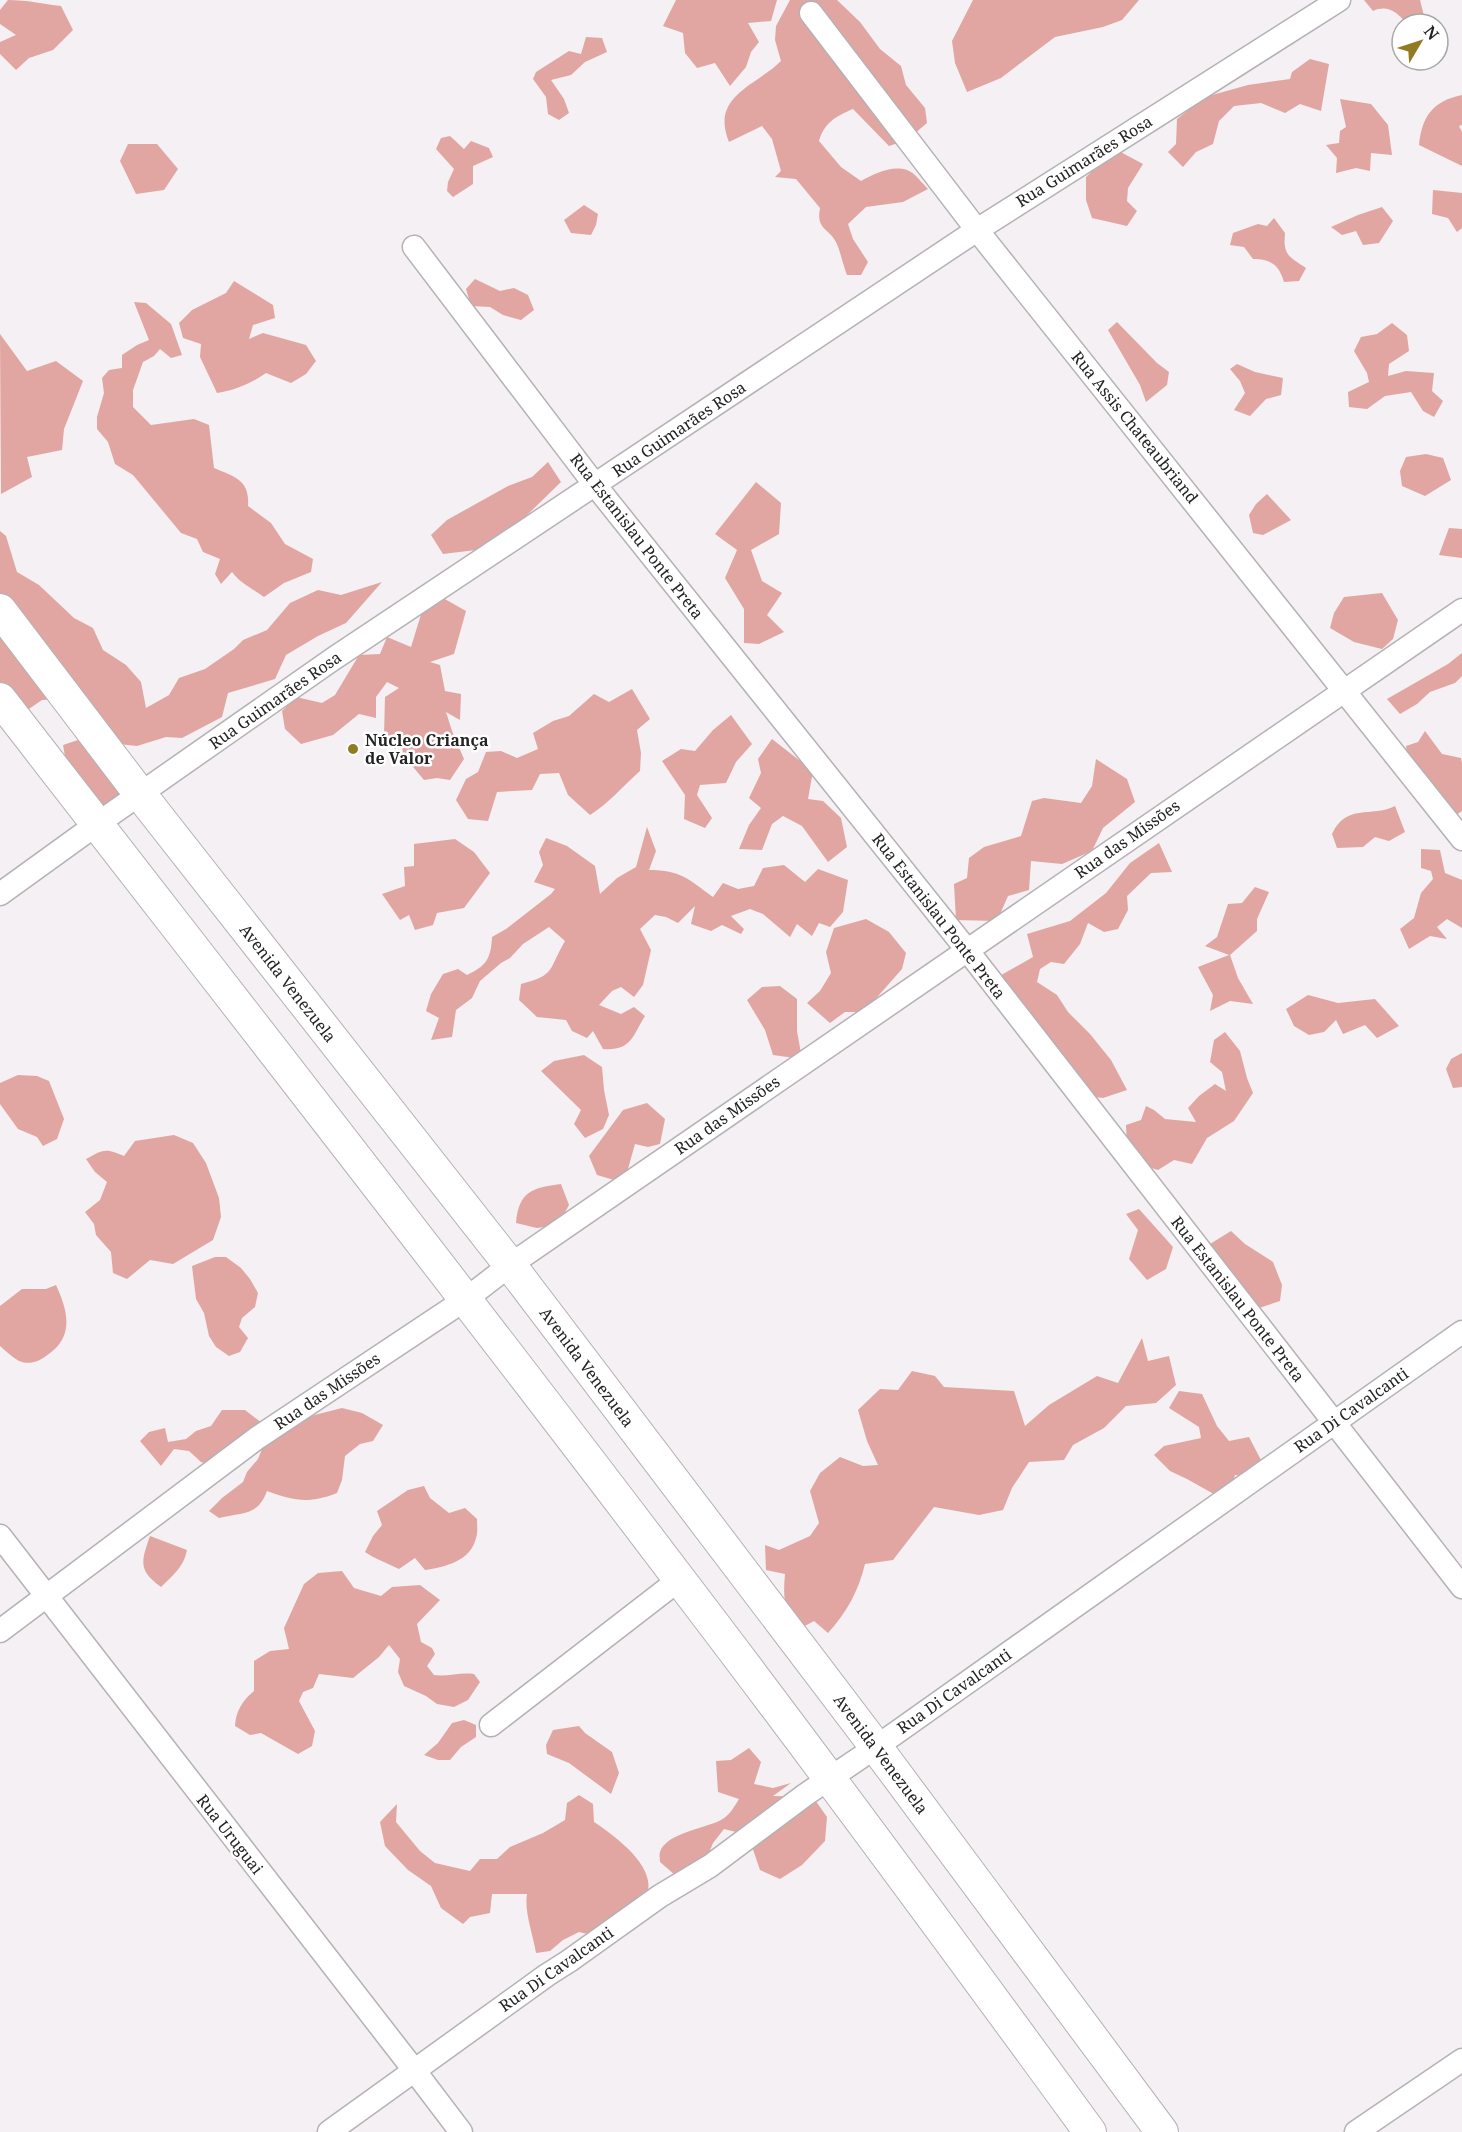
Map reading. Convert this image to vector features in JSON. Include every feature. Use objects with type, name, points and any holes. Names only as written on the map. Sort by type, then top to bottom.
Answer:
[{"type":"main road","name":"Avenida Venezuela","points":[[0,610],[140,794],[510,1266],[876,1747],[1162,2132]]},
{"type":"main road","points":[[0,699],[466,1299],[680,1579],[830,1778],[1090,2132]]},
{"type":"street","name":"Rua Guimarães Rosa","points":[[0,894],[333,659],[595,484],[977,230],[1339,0]]},
{"type":"street","name":"Rua Assis Chateaubriand","points":[[812,13],[977,230],[1462,839]]},
{"type":"street","name":"Rua Estanislau Ponte Preta","points":[[414,247],[595,484],[967,950],[1462,1587]]},
{"type":"street","name":"Rua das Missões","points":[[0,1631],[292,1414],[466,1299],[510,1266],[1462,610]]},
{"type":"street","name":"Rua Di Cavalcanti","points":[[329,2132],[660,1896],[718,1860],[830,1778],[1462,1332]]},
{"type":"street","name":"Rua Uruguai","points":[[0,1536],[461,2132]]},
{"type":"street","points":[[490,1725],[680,1579]]},
{"type":"street","points":[[1356,2132],[1462,2060]]},
{"type":"shaded area","points":[[8,0],[61,6],[73,30],[53,50],[29,58],[16,70],[0,54],[0,42],[16,35],[0,24],[0,10]]},
{"type":"shaded area","points":[[676,0],[777,0],[771,21],[748,23],[759,42],[751,52],[746,67],[730,86],[715,63],[697,68],[685,53],[683,33],[663,26]]},
{"type":"shaded area","points":[[790,0],[837,0],[860,22],[880,49],[901,66],[906,85],[925,108],[927,123],[907,140],[889,146],[853,109],[831,121],[821,135],[819,141],[841,167],[861,181],[883,171],[901,169],[912,173],[928,189],[903,202],[866,207],[848,224],[853,239],[868,262],[861,275],[847,275],[836,242],[821,224],[820,208],[796,179],[775,177],[781,171],[772,139],[762,126],[729,142],[725,126],[726,113],[731,103],[738,94],[781,61],[775,40],[776,26]]},
{"type":"shaded area","points":[[973,0],[1139,0],[1122,20],[1103,27],[1055,37],[1001,78],[967,92],[955,63],[952,41]]},
{"type":"shaded area","points":[[1364,0],[1420,0],[1423,12],[1394,12],[1388,9],[1373,11]]},
{"type":"shaded area","points":[[586,37],[602,38],[607,52],[585,62],[571,75],[551,80],[564,99],[569,113],[559,120],[548,114],[546,97],[533,79],[536,72],[569,51],[581,54]]},
{"type":"shaded area","points":[[1310,59],[1329,64],[1321,111],[1300,104],[1285,113],[1261,103],[1234,106],[1219,121],[1213,144],[1196,152],[1183,167],[1168,152],[1176,144],[1177,119],[1205,97],[1248,85],[1290,79],[1292,72]]},
{"type":"shaded area","points":[[1462,95],[1462,125],[1459,126],[1462,132],[1462,166],[1419,145],[1423,126],[1431,111],[1443,101]]},
{"type":"shaded area","points":[[1340,99],[1371,104],[1388,125],[1392,155],[1371,153],[1370,171],[1356,168],[1336,173],[1337,158],[1326,145],[1339,143],[1340,131],[1346,127]]},
{"type":"shaded area","points":[[450,136],[464,149],[471,141],[489,148],[493,157],[473,166],[473,184],[453,197],[447,191],[454,169],[436,149],[441,138]]},
{"type":"shaded area","points":[[128,144],[157,144],[178,169],[164,190],[136,194],[120,161]]},
{"type":"shaded area","points":[[1115,149],[1143,164],[1128,188],[1127,201],[1137,211],[1127,226],[1092,218],[1086,200],[1086,177]]},
{"type":"shaded area","points":[[1433,190],[1462,193],[1462,228],[1457,232],[1448,218],[1432,214]]},
{"type":"shaded area","points":[[584,205],[598,214],[596,225],[591,235],[571,233],[564,220]]},
{"type":"shaded area","points":[[1382,207],[1393,221],[1379,243],[1363,245],[1356,231],[1342,235],[1331,227],[1358,215]]},
{"type":"shaded area","points":[[1274,218],[1285,233],[1286,251],[1306,268],[1299,281],[1284,282],[1280,271],[1273,264],[1265,260],[1253,259],[1244,247],[1230,245],[1233,233],[1258,224],[1267,226]]},
{"type":"shaded area","points":[[475,279],[500,291],[514,288],[528,295],[534,310],[521,320],[503,315],[490,307],[471,306],[466,289]]},
{"type":"shaded area","points":[[234,281],[273,305],[275,318],[253,325],[249,339],[263,333],[306,345],[316,361],[306,374],[291,383],[266,373],[243,386],[217,393],[200,357],[201,344],[183,338],[179,323],[192,310],[226,293]]},
{"type":"shaded area","points":[[134,302],[146,303],[171,324],[182,355],[171,358],[160,349],[154,356],[143,362],[133,390],[133,407],[151,425],[194,419],[209,425],[214,468],[244,485],[248,506],[271,523],[285,544],[313,559],[311,572],[284,583],[264,597],[243,583],[232,572],[221,584],[215,574],[220,559],[203,552],[197,539],[181,533],[133,475],[115,464],[108,442],[97,429],[97,417],[104,393],[102,378],[109,370],[122,368],[122,355],[149,340]]},
{"type":"shaded area","points":[[1117,322],[1157,363],[1169,372],[1167,385],[1146,402],[1140,385],[1108,330]]},
{"type":"shaded area","points":[[1392,323],[1407,335],[1409,351],[1389,364],[1388,376],[1406,371],[1434,373],[1432,391],[1443,401],[1434,417],[1423,411],[1411,392],[1385,396],[1367,409],[1349,407],[1348,392],[1369,382],[1367,373],[1354,351],[1361,337],[1377,334]]},
{"type":"shaded area","points":[[0,334],[27,371],[56,361],[83,381],[64,429],[62,450],[27,457],[32,477],[1,494]]},
{"type":"shaded area","points":[[1237,364],[1255,372],[1283,378],[1281,395],[1266,399],[1250,416],[1234,410],[1245,393],[1240,381],[1230,369]]},
{"type":"shaded area","points":[[1426,454],[1443,458],[1451,480],[1425,496],[1402,486],[1400,471],[1406,457]]},
{"type":"shaded area","points":[[548,462],[561,482],[524,518],[476,550],[443,554],[431,535],[447,520],[508,486],[532,477]]},
{"type":"shaded area","points":[[756,482],[781,503],[779,534],[751,550],[762,581],[782,593],[767,615],[784,632],[759,644],[744,643],[744,609],[725,578],[737,550],[715,534]]},
{"type":"shaded area","points":[[1267,494],[1291,520],[1263,535],[1253,533],[1249,515],[1256,504]]},
{"type":"shaded area","points":[[1449,528],[1462,529],[1462,558],[1439,555]]},
{"type":"shaded area","points":[[0,531],[6,536],[17,572],[39,585],[74,618],[93,628],[103,650],[126,665],[141,682],[146,708],[169,695],[179,678],[205,669],[243,640],[267,630],[290,603],[318,590],[341,595],[382,582],[346,623],[286,655],[275,679],[228,693],[222,717],[182,738],[166,737],[137,746],[109,743],[43,640],[19,610],[0,601]]},
{"type":"shaded area","points":[[1382,593],[1398,620],[1393,639],[1382,649],[1354,642],[1330,628],[1334,613],[1344,597]]},
{"type":"shaded area","points":[[443,598],[466,611],[454,654],[430,662],[440,665],[445,691],[461,694],[460,720],[446,712],[464,759],[450,780],[437,778],[424,780],[403,755],[402,745],[395,749],[384,736],[385,697],[399,688],[387,682],[376,697],[376,718],[359,714],[333,735],[301,744],[285,729],[282,711],[296,697],[322,703],[335,695],[359,655],[380,654],[387,637],[411,647],[423,608]]},
{"type":"shaded area","points":[[0,620],[58,699],[42,700],[26,711],[0,699]]},
{"type":"shaded area","points":[[1462,653],[1462,676],[1455,683],[1430,692],[1417,704],[1400,714],[1387,699],[1448,664]]},
{"type":"shaded area","points":[[632,689],[650,719],[637,730],[641,753],[640,771],[603,805],[590,815],[568,795],[559,773],[540,774],[532,790],[497,792],[488,821],[468,819],[456,800],[466,779],[478,772],[486,752],[501,751],[517,758],[538,749],[533,733],[553,721],[569,716],[594,694],[609,702]]},
{"type":"shaded area","points":[[731,715],[752,744],[736,762],[726,783],[700,785],[697,795],[712,818],[705,828],[684,819],[685,795],[662,761],[681,749],[695,751],[713,730]]},
{"type":"shaded area","points":[[86,729],[125,781],[123,802],[102,810],[66,762],[63,745],[78,740]]},
{"type":"shaded area","points":[[1425,731],[1442,754],[1461,758],[1462,811],[1449,820],[1409,767],[1406,746],[1418,742]]},
{"type":"shaded area","points":[[772,739],[813,771],[808,799],[823,801],[841,818],[847,847],[828,862],[802,826],[783,816],[772,824],[762,850],[739,849],[749,825],[761,808],[749,798],[761,773],[758,759]]},
{"type":"shaded area","points":[[1096,759],[1127,779],[1135,802],[1103,828],[1092,851],[1062,864],[1031,861],[1029,890],[1008,896],[997,921],[956,920],[954,884],[967,878],[969,858],[984,847],[1021,836],[1032,801],[1044,798],[1081,803],[1092,786]]},
{"type":"shaded area","points":[[1395,806],[1405,832],[1389,841],[1375,837],[1363,847],[1337,848],[1332,834],[1344,818]]},
{"type":"shaded area","points":[[647,827],[656,851],[649,870],[677,874],[713,897],[723,883],[738,889],[754,886],[763,868],[784,865],[805,882],[818,869],[848,880],[843,912],[830,927],[819,923],[812,936],[797,924],[790,937],[763,914],[750,909],[731,916],[744,929],[741,934],[722,925],[711,931],[691,924],[695,906],[678,923],[655,915],[640,929],[651,950],[643,985],[634,997],[621,987],[612,991],[599,1005],[621,1014],[634,1007],[645,1016],[630,1041],[620,1048],[612,1049],[603,1049],[593,1031],[587,1038],[572,1031],[566,1020],[537,1017],[519,1000],[521,984],[546,974],[565,941],[549,927],[523,944],[510,958],[480,981],[472,998],[456,1010],[452,1037],[431,1040],[439,1018],[426,1011],[431,994],[443,974],[458,969],[467,975],[483,965],[489,956],[492,937],[506,929],[555,889],[534,882],[543,865],[539,852],[546,838],[567,846],[595,866],[600,894],[617,878],[636,867]]},
{"type":"shaded area","points":[[455,839],[474,852],[490,873],[464,908],[437,913],[433,925],[415,930],[409,915],[400,920],[382,894],[405,886],[404,867],[414,866],[414,844]]},
{"type":"shaded area","points":[[1159,843],[1172,872],[1151,873],[1127,896],[1128,910],[1118,929],[1104,932],[1088,923],[1080,944],[1064,964],[1051,962],[1040,969],[1037,982],[1057,995],[1068,1012],[1090,1034],[1111,1060],[1127,1090],[1103,1098],[1077,1095],[996,978],[1033,957],[1027,934],[1070,921],[1106,893],[1130,863]]},
{"type":"shaded area","points":[[1421,849],[1440,850],[1445,873],[1462,880],[1462,928],[1447,919],[1437,927],[1447,939],[1430,936],[1409,949],[1400,929],[1414,918],[1421,893],[1433,879],[1431,871],[1421,868]]},
{"type":"shaded area","points":[[1255,887],[1269,892],[1257,919],[1257,931],[1230,955],[1238,978],[1253,1004],[1230,1001],[1210,1011],[1213,995],[1198,967],[1229,955],[1205,946],[1217,937],[1228,904],[1242,903]]},
{"type":"shaded area","points":[[866,919],[889,932],[906,953],[902,969],[864,1012],[845,1012],[830,1023],[807,1003],[820,991],[831,973],[826,952],[834,928]]},
{"type":"shaded area","points":[[780,986],[797,999],[797,1031],[802,1059],[773,1055],[765,1030],[747,1000],[762,987]]},
{"type":"shaded area","points":[[1308,995],[1338,1003],[1375,999],[1399,1026],[1377,1038],[1365,1025],[1343,1034],[1336,1020],[1324,1032],[1309,1035],[1294,1026],[1286,1009]]},
{"type":"shaded area","points":[[1225,1032],[1240,1051],[1253,1093],[1234,1121],[1207,1138],[1192,1164],[1174,1160],[1158,1170],[1145,1166],[1127,1148],[1126,1125],[1141,1120],[1146,1106],[1165,1119],[1196,1122],[1188,1108],[1199,1096],[1215,1084],[1226,1091],[1222,1072],[1210,1062],[1214,1040]]},
{"type":"shaded area","points":[[1462,1053],[1462,1087],[1453,1088],[1446,1069],[1451,1059]]},
{"type":"shaded area","points":[[584,1055],[602,1067],[609,1115],[603,1129],[585,1138],[574,1124],[581,1110],[541,1071],[554,1061]]},
{"type":"shaded area","points":[[18,1075],[37,1076],[49,1081],[64,1119],[57,1139],[43,1146],[37,1137],[18,1129],[0,1104],[0,1083]]},
{"type":"shaded area","points":[[647,1103],[665,1119],[660,1144],[648,1147],[635,1144],[626,1176],[614,1180],[597,1175],[589,1156],[623,1110]]},
{"type":"shaded area","points":[[174,1135],[193,1143],[206,1163],[219,1198],[221,1217],[213,1240],[173,1264],[150,1260],[127,1279],[113,1273],[111,1252],[96,1235],[94,1224],[85,1212],[100,1200],[107,1182],[95,1172],[86,1159],[105,1151],[124,1156],[135,1141]]},
{"type":"shaded area","points":[[561,1184],[569,1205],[558,1225],[537,1228],[516,1223],[520,1204],[529,1193],[542,1187]]},
{"type":"shaded area","points":[[1139,1209],[1173,1247],[1166,1269],[1147,1280],[1129,1259],[1138,1230],[1126,1214]]},
{"type":"shaded area","points":[[1231,1231],[1245,1244],[1273,1262],[1282,1285],[1280,1301],[1256,1309],[1202,1249]]},
{"type":"shaded area","points":[[215,1257],[226,1257],[241,1268],[258,1293],[255,1307],[242,1318],[239,1327],[248,1338],[240,1352],[229,1356],[216,1347],[209,1336],[204,1313],[196,1299],[192,1266]]},
{"type":"shaded area","points":[[56,1285],[66,1315],[65,1333],[55,1349],[40,1360],[30,1363],[19,1361],[0,1346],[0,1306],[22,1289],[46,1289]]},
{"type":"shaded area","points":[[1142,1338],[1148,1361],[1169,1356],[1176,1385],[1156,1403],[1126,1406],[1104,1428],[1073,1445],[1064,1460],[1029,1462],[1012,1488],[1003,1510],[979,1515],[934,1507],[893,1560],[865,1564],[851,1601],[828,1633],[814,1621],[801,1628],[795,1623],[786,1604],[785,1574],[766,1570],[765,1545],[779,1550],[810,1536],[819,1523],[810,1491],[820,1473],[840,1457],[863,1466],[878,1465],[867,1441],[858,1410],[880,1389],[898,1390],[912,1371],[935,1376],[944,1387],[1014,1391],[1025,1426],[1049,1405],[1097,1376],[1118,1383]]},
{"type":"shaded area","points":[[1179,1391],[1202,1394],[1217,1426],[1229,1441],[1249,1437],[1262,1462],[1254,1478],[1235,1475],[1228,1502],[1170,1471],[1154,1455],[1164,1446],[1201,1438],[1199,1427],[1169,1408]]},
{"type":"shaded area","points":[[342,1408],[362,1413],[383,1425],[373,1441],[360,1444],[345,1456],[342,1480],[337,1493],[318,1499],[302,1500],[267,1491],[259,1505],[249,1512],[219,1518],[209,1511],[243,1482],[247,1472],[258,1459],[264,1444],[226,1471],[201,1462],[189,1451],[174,1449],[161,1466],[140,1441],[149,1432],[165,1428],[168,1442],[186,1439],[196,1431],[211,1426],[222,1410],[245,1410],[262,1423],[299,1419]]},
{"type":"shaded area","points":[[424,1486],[430,1498],[449,1513],[465,1508],[477,1519],[477,1536],[469,1552],[449,1565],[425,1570],[415,1558],[399,1569],[365,1552],[382,1525],[377,1511],[408,1490]]},
{"type":"shaded area","points":[[150,1536],[187,1550],[180,1566],[161,1587],[148,1576],[145,1570],[143,1559]]},
{"type":"shaded area","points":[[342,1571],[354,1588],[381,1596],[392,1587],[420,1585],[440,1600],[417,1624],[421,1642],[432,1648],[435,1654],[427,1666],[434,1675],[474,1674],[480,1682],[468,1700],[454,1707],[437,1704],[404,1686],[398,1672],[400,1659],[389,1645],[379,1657],[353,1678],[319,1674],[313,1688],[303,1692],[299,1701],[315,1731],[312,1746],[298,1754],[261,1733],[250,1735],[235,1726],[240,1707],[254,1691],[254,1661],[270,1651],[289,1649],[284,1628],[304,1584],[318,1573]]},
{"type":"shaded area","points":[[464,1720],[476,1725],[476,1737],[461,1747],[450,1760],[438,1760],[424,1755],[438,1743],[452,1723]]},
{"type":"shaded area","points":[[579,1726],[612,1752],[619,1773],[611,1794],[569,1763],[547,1754],[546,1745],[553,1730]]},
{"type":"shaded area","points":[[749,1748],[761,1762],[754,1784],[773,1788],[791,1783],[773,1796],[813,1797],[827,1817],[825,1841],[802,1865],[780,1879],[760,1870],[748,1835],[724,1829],[713,1843],[704,1865],[675,1875],[660,1862],[660,1853],[664,1845],[678,1836],[721,1820],[729,1813],[739,1799],[718,1792],[716,1761],[731,1760]]},
{"type":"shaded area","points":[[579,1795],[593,1804],[594,1822],[625,1846],[643,1867],[648,1878],[648,1890],[643,1901],[629,1915],[601,1937],[579,1932],[563,1940],[550,1951],[536,1953],[528,1916],[527,1894],[492,1894],[490,1913],[470,1917],[463,1924],[441,1908],[431,1886],[408,1870],[385,1846],[380,1822],[397,1804],[396,1822],[420,1851],[435,1863],[470,1871],[480,1859],[497,1859],[510,1847],[543,1833],[565,1820],[567,1803]]},
{"type":"place","name":"Núcleo Criança de Valor","points":[[353,749]]}]
